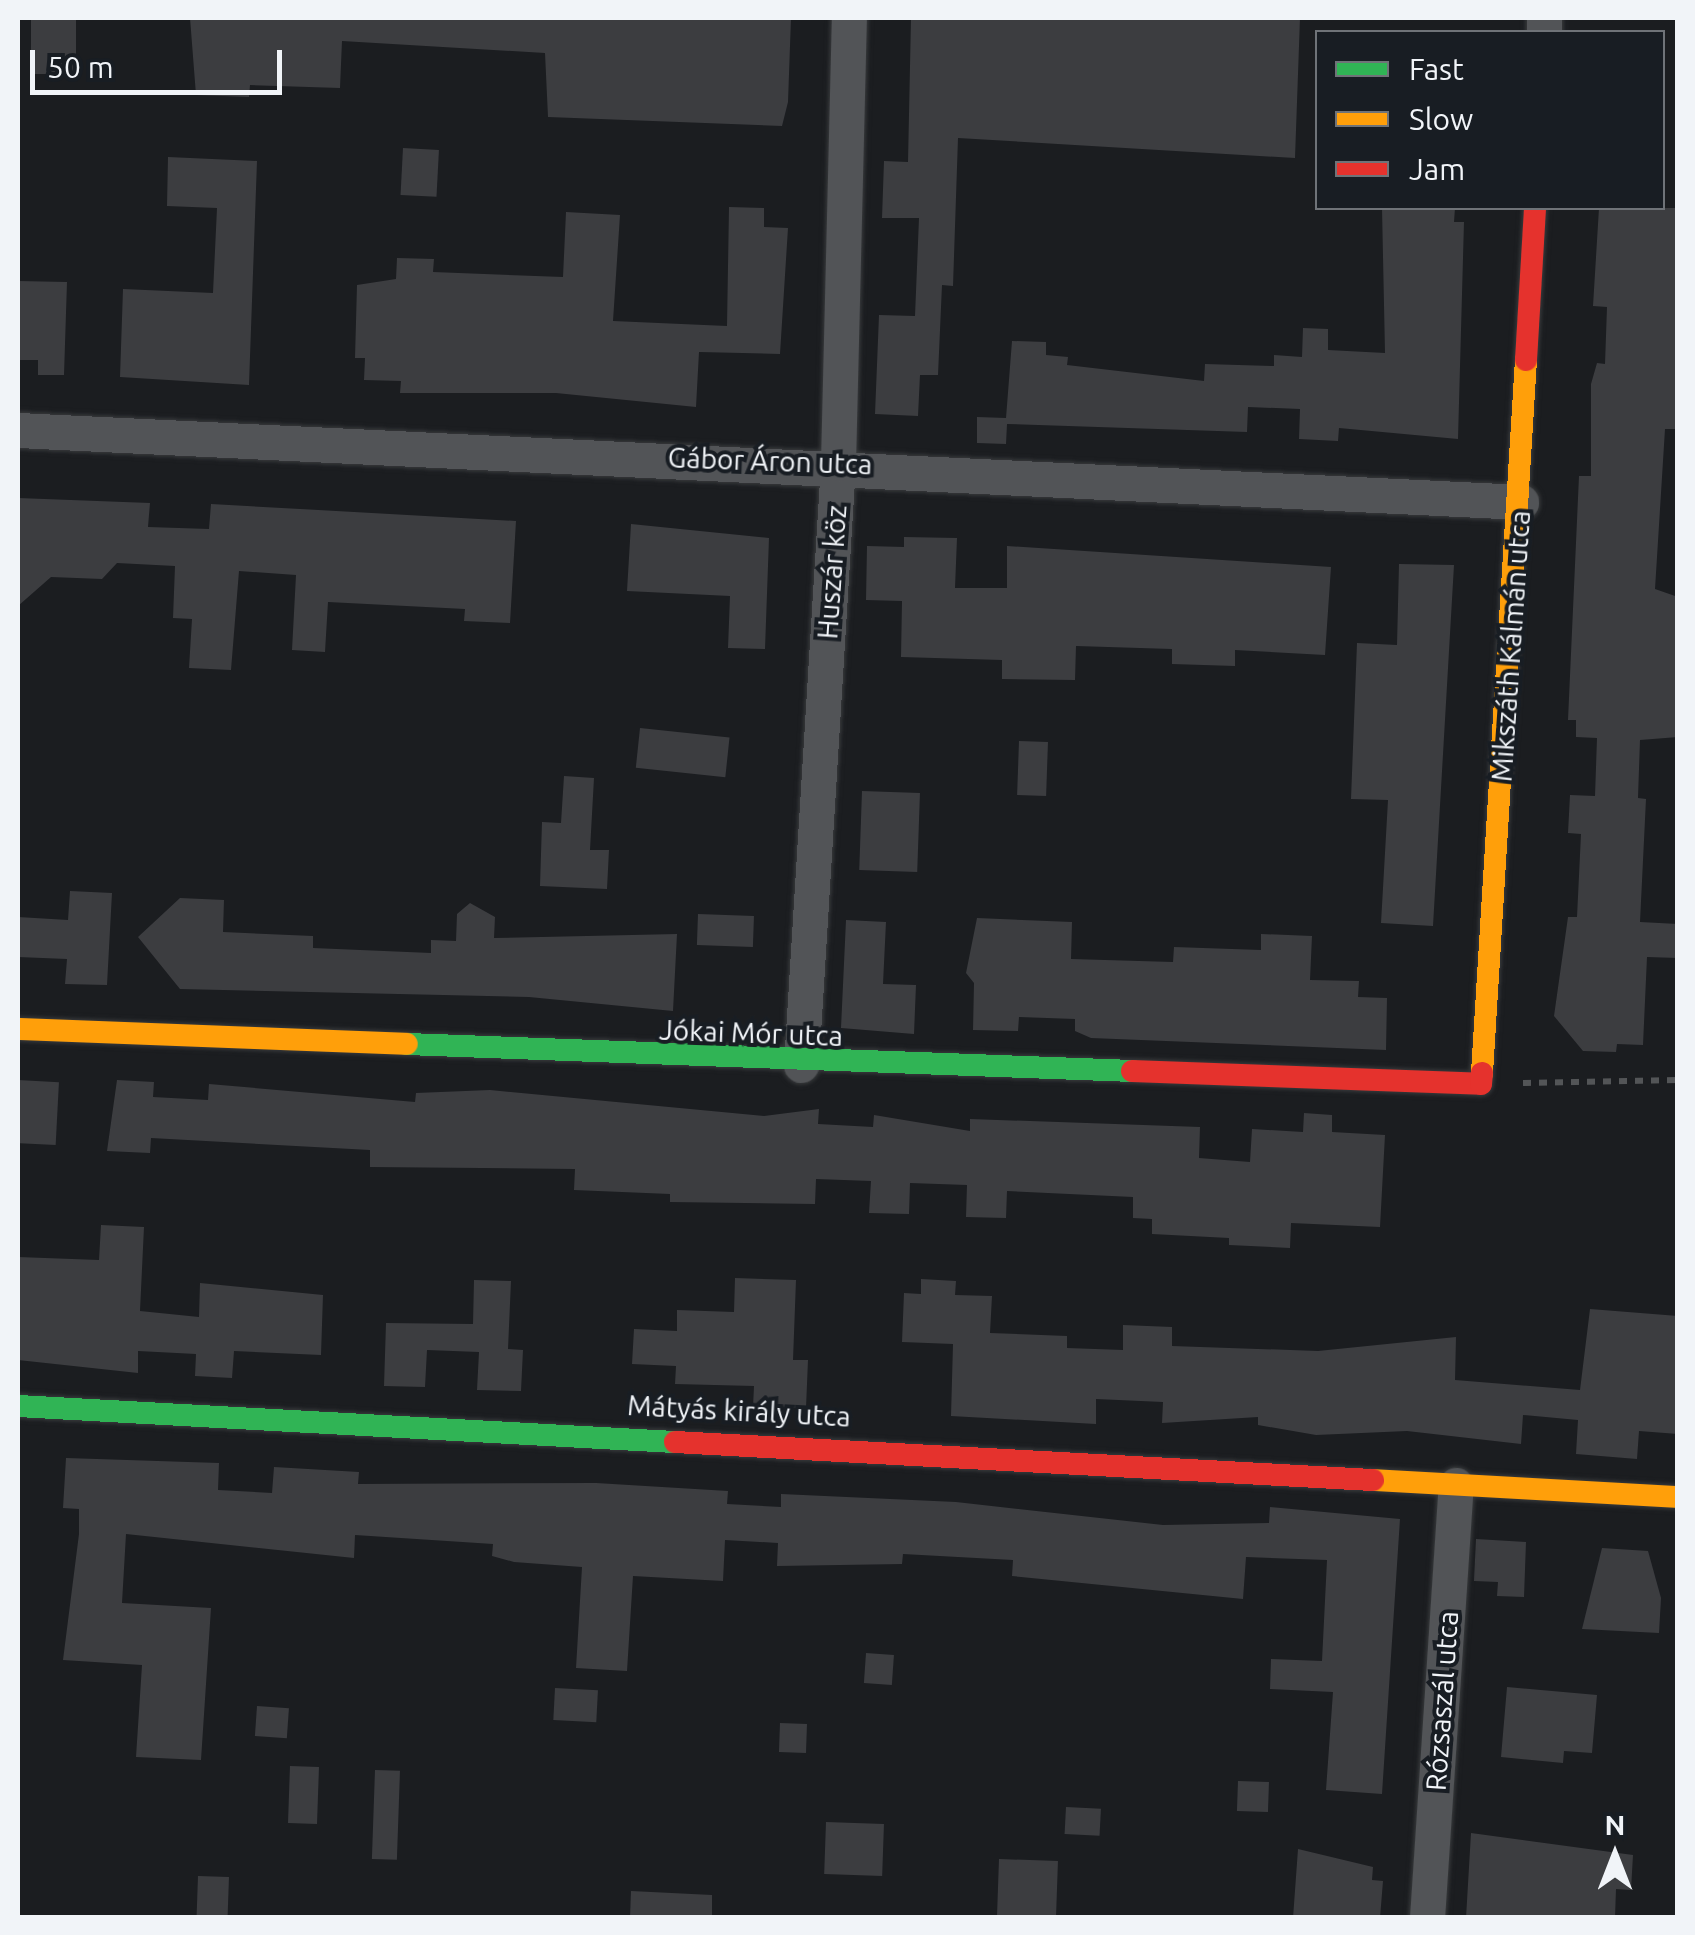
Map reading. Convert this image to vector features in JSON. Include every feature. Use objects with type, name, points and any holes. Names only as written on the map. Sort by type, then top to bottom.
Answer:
[{"type":"street","name":"Huszár köz","points":[[802,1065],[838,464],[849,18]]},
{"type":"street","name":"Mikszáth Kálmán utca","points":[[1481,1084],[1521,502],[1535,210]]},
{"type":"street","name":"Gábor Áron utca","points":[[18,430],[838,464],[1521,502]]},
{"type":"street","name":"Jókai Mór utca","points":[[18,1029],[802,1065],[1481,1084]]},
{"type":"street","name":"Mátyás király utca","points":[[18,1406],[1678,1498]]},
{"type":"street","name":"Rózsaszál utca","points":[[1428,1918],[1456,1485]]},
{"type":"path","points":[[1481,1084],[1678,1080]]},
{"type":"building","points":[[31,18],[76,18],[76,74],[31,74]]},
{"type":"building","points":[[190,18],[791,18],[788,102],[782,126],[548,117],[545,53],[342,41],[340,88],[250,85],[249,97],[196,95]]},
{"type":"building","points":[[911,18],[1300,18],[1295,158],[958,138],[953,286],[942,285],[938,375],[920,375],[918,416],[875,414],[879,315],[915,316],[919,218],[882,218],[884,161],[908,162]]},
{"type":"building","points":[[403,148],[439,150],[436,197],[401,195]]},
{"type":"building","points":[[168,157],[257,161],[249,385],[120,377],[123,289],[213,293],[217,208],[167,206]]},
{"type":"building","points":[[729,207],[764,208],[764,227],[788,228],[780,354],[699,352],[696,407],[556,393],[400,393],[401,381],[364,380],[365,358],[355,358],[357,285],[396,279],[397,258],[434,259],[433,272],[563,277],[566,212],[620,215],[613,321],[727,326]]},
{"type":"building","points":[[1678,208],[1678,429],[1665,429],[1655,589],[1678,597],[1678,737],[1640,740],[1638,798],[1646,799],[1640,922],[1678,924],[1678,958],[1647,957],[1643,1045],[1617,1044],[1616,1052],[1583,1051],[1554,1016],[1568,917],[1577,917],[1581,834],[1568,833],[1570,795],[1595,796],[1597,738],[1576,737],[1576,720],[1568,720],[1579,476],[1591,476],[1591,384],[1597,363],[1605,364],[1607,307],[1593,306],[1599,210]]},
{"type":"building","points":[[1382,210],[1455,210],[1454,222],[1464,222],[1458,439],[1339,428],[1338,441],[1299,439],[1300,409],[1248,407],[1247,432],[1007,424],[1006,444],[977,443],[977,417],[1006,418],[1012,341],[1046,342],[1046,355],[1068,357],[1067,365],[1204,381],[1205,364],[1274,366],[1274,355],[1302,357],[1303,328],[1328,329],[1328,350],[1385,353]]},
{"type":"building","points":[[18,281],[67,282],[64,375],[38,375],[38,360],[18,360]]},
{"type":"building","points":[[18,498],[150,503],[148,527],[209,529],[211,504],[516,521],[510,623],[464,621],[465,609],[328,602],[325,652],[292,650],[296,575],[239,571],[231,670],[189,668],[192,619],[173,618],[175,566],[117,563],[102,579],[51,577],[18,606]]},
{"type":"building","points":[[631,524],[769,538],[765,649],[728,648],[730,596],[627,591]]},
{"type":"building","points":[[904,537],[957,538],[955,588],[1007,588],[1007,546],[1331,567],[1325,655],[1235,650],[1235,666],[1172,664],[1172,649],[1076,646],[1075,680],[1002,679],[1002,660],[901,657],[902,601],[866,600],[867,546],[904,547]]},
{"type":"building","points":[[1399,564],[1454,565],[1433,926],[1381,923],[1388,800],[1351,799],[1357,643],[1397,645]]},
{"type":"building","points":[[640,728],[730,737],[725,777],[636,768]]},
{"type":"building","points":[[1019,741],[1048,742],[1046,796],[1017,795]]},
{"type":"building","points":[[564,776],[594,778],[590,850],[609,850],[607,889],[540,886],[542,822],[561,823]]},
{"type":"building","points":[[862,791],[920,793],[917,872],[859,870]]},
{"type":"building","points":[[70,891],[112,893],[107,985],[65,984],[67,959],[18,957],[18,917],[68,920]]},
{"type":"building","points":[[180,898],[224,900],[223,932],[313,936],[313,948],[431,953],[431,940],[456,941],[457,914],[470,903],[495,917],[494,938],[677,934],[673,1011],[529,997],[180,989],[138,937]]},
{"type":"building","points":[[698,914],[754,916],[753,947],[697,945]]},
{"type":"building","points":[[977,918],[1072,922],[1071,959],[1173,962],[1174,947],[1261,950],[1261,934],[1312,936],[1310,980],[1359,981],[1358,997],[1387,998],[1386,1050],[1091,1038],[1075,1031],[1075,1019],[1019,1017],[1018,1031],[973,1030],[974,983],[966,973]]},
{"type":"building","points":[[846,920],[886,922],[883,984],[916,985],[914,1034],[841,1028]]},
{"type":"building","points":[[18,1080],[59,1082],[56,1145],[18,1143]]},
{"type":"building","points":[[117,1080],[154,1082],[153,1097],[208,1100],[209,1084],[415,1102],[416,1093],[490,1090],[764,1116],[819,1109],[818,1124],[873,1127],[874,1115],[970,1131],[970,1119],[1200,1127],[1199,1158],[1250,1162],[1252,1129],[1303,1132],[1304,1113],[1332,1115],[1332,1132],[1385,1135],[1380,1227],[1291,1223],[1290,1248],[1229,1245],[1229,1238],[1152,1234],[1152,1219],[1133,1218],[1133,1197],[1007,1191],[1006,1218],[966,1217],[967,1185],[910,1183],[909,1214],[869,1213],[871,1181],[816,1179],[815,1204],[670,1202],[670,1194],[574,1190],[575,1169],[370,1167],[370,1150],[151,1138],[150,1153],[107,1151]]},
{"type":"building","points":[[101,1225],[144,1227],[140,1311],[199,1317],[200,1283],[323,1295],[321,1355],[234,1351],[232,1378],[195,1376],[196,1354],[138,1351],[138,1373],[18,1360],[18,1257],[99,1260]]},
{"type":"building","points":[[735,1278],[796,1280],[793,1360],[808,1360],[806,1408],[753,1407],[754,1386],[675,1384],[676,1366],[632,1364],[634,1329],[677,1331],[677,1310],[734,1312]]},
{"type":"building","points":[[921,1279],[956,1281],[955,1295],[992,1296],[990,1333],[1067,1336],[1067,1348],[1123,1350],[1123,1325],[1172,1327],[1172,1346],[1318,1351],[1456,1337],[1455,1380],[1580,1390],[1590,1309],[1678,1316],[1678,1434],[1639,1431],[1637,1459],[1576,1454],[1578,1420],[1523,1415],[1521,1444],[1407,1431],[1316,1435],[1258,1425],[1258,1417],[1162,1423],[1163,1402],[1096,1399],[1096,1424],[951,1416],[953,1344],[902,1342],[904,1293],[921,1294]]},
{"type":"building","points":[[474,1280],[511,1281],[508,1349],[523,1350],[521,1391],[477,1390],[479,1352],[427,1350],[425,1387],[384,1386],[386,1323],[473,1324]]},
{"type":"building","points":[[66,1458],[219,1463],[218,1490],[272,1493],[274,1467],[359,1472],[358,1484],[596,1483],[728,1491],[727,1504],[781,1507],[781,1494],[956,1502],[1163,1525],[1269,1523],[1270,1507],[1400,1519],[1382,1794],[1326,1790],[1333,1692],[1270,1689],[1271,1659],[1322,1661],[1327,1560],[1246,1557],[1243,1599],[1012,1576],[1013,1560],[903,1554],[902,1564],[777,1566],[778,1543],[725,1540],[723,1581],[633,1576],[627,1671],[576,1668],[582,1567],[514,1562],[492,1556],[493,1544],[355,1535],[354,1558],[126,1534],[122,1603],[211,1608],[201,1760],[136,1757],[142,1665],[63,1660],[79,1534],[79,1509],[63,1508]]},
{"type":"building","points":[[1476,1539],[1526,1542],[1524,1597],[1497,1596],[1498,1582],[1474,1581]]},
{"type":"building","points":[[1602,1548],[1648,1551],[1661,1598],[1659,1633],[1582,1629]]},
{"type":"building","points":[[866,1653],[894,1655],[892,1685],[864,1683]]},
{"type":"building","points":[[1507,1687],[1597,1695],[1592,1753],[1564,1751],[1563,1763],[1501,1757]]},
{"type":"building","points":[[555,1688],[598,1690],[596,1722],[553,1720]]},
{"type":"building","points":[[257,1706],[289,1708],[287,1738],[255,1736]]},
{"type":"building","points":[[780,1723],[807,1724],[806,1753],[779,1752]]},
{"type":"building","points":[[290,1766],[319,1767],[317,1824],[288,1823]]},
{"type":"building","points":[[375,1770],[400,1771],[397,1860],[372,1859]]},
{"type":"building","points":[[1238,1781],[1269,1782],[1268,1812],[1237,1811]]},
{"type":"building","points":[[1066,1807],[1101,1809],[1100,1836],[1065,1834]]},
{"type":"building","points":[[826,1822],[884,1824],[882,1876],[824,1874]]},
{"type":"building","points":[[1471,1833],[1633,1855],[1631,1890],[1616,1889],[1615,1918],[1466,1918]]},
{"type":"building","points":[[1298,1849],[1373,1867],[1372,1880],[1383,1881],[1380,1918],[1293,1918]]},
{"type":"building","points":[[999,1859],[1058,1861],[1056,1918],[997,1918]]},
{"type":"building","points":[[198,1876],[229,1877],[228,1917],[197,1916]]},
{"type":"building","points":[[631,1891],[712,1895],[712,1918],[630,1918]]},
{"type":"traffic: fast","points":[[407,1044],[1132,1071]]},
{"type":"traffic: fast","points":[[18,1406],[675,1442]]},
{"type":"traffic: slow","points":[[1482,1073],[1526,360]]},
{"type":"traffic: slow","points":[[18,1029],[407,1044]]},
{"type":"traffic: slow","points":[[1373,1480],[1678,1497]]},
{"type":"traffic: jam","points":[[1526,360],[1535,210]]},
{"type":"traffic: jam","points":[[1132,1071],[1481,1084],[1482,1073]]},
{"type":"traffic: jam","points":[[675,1442],[1373,1480]]}]
